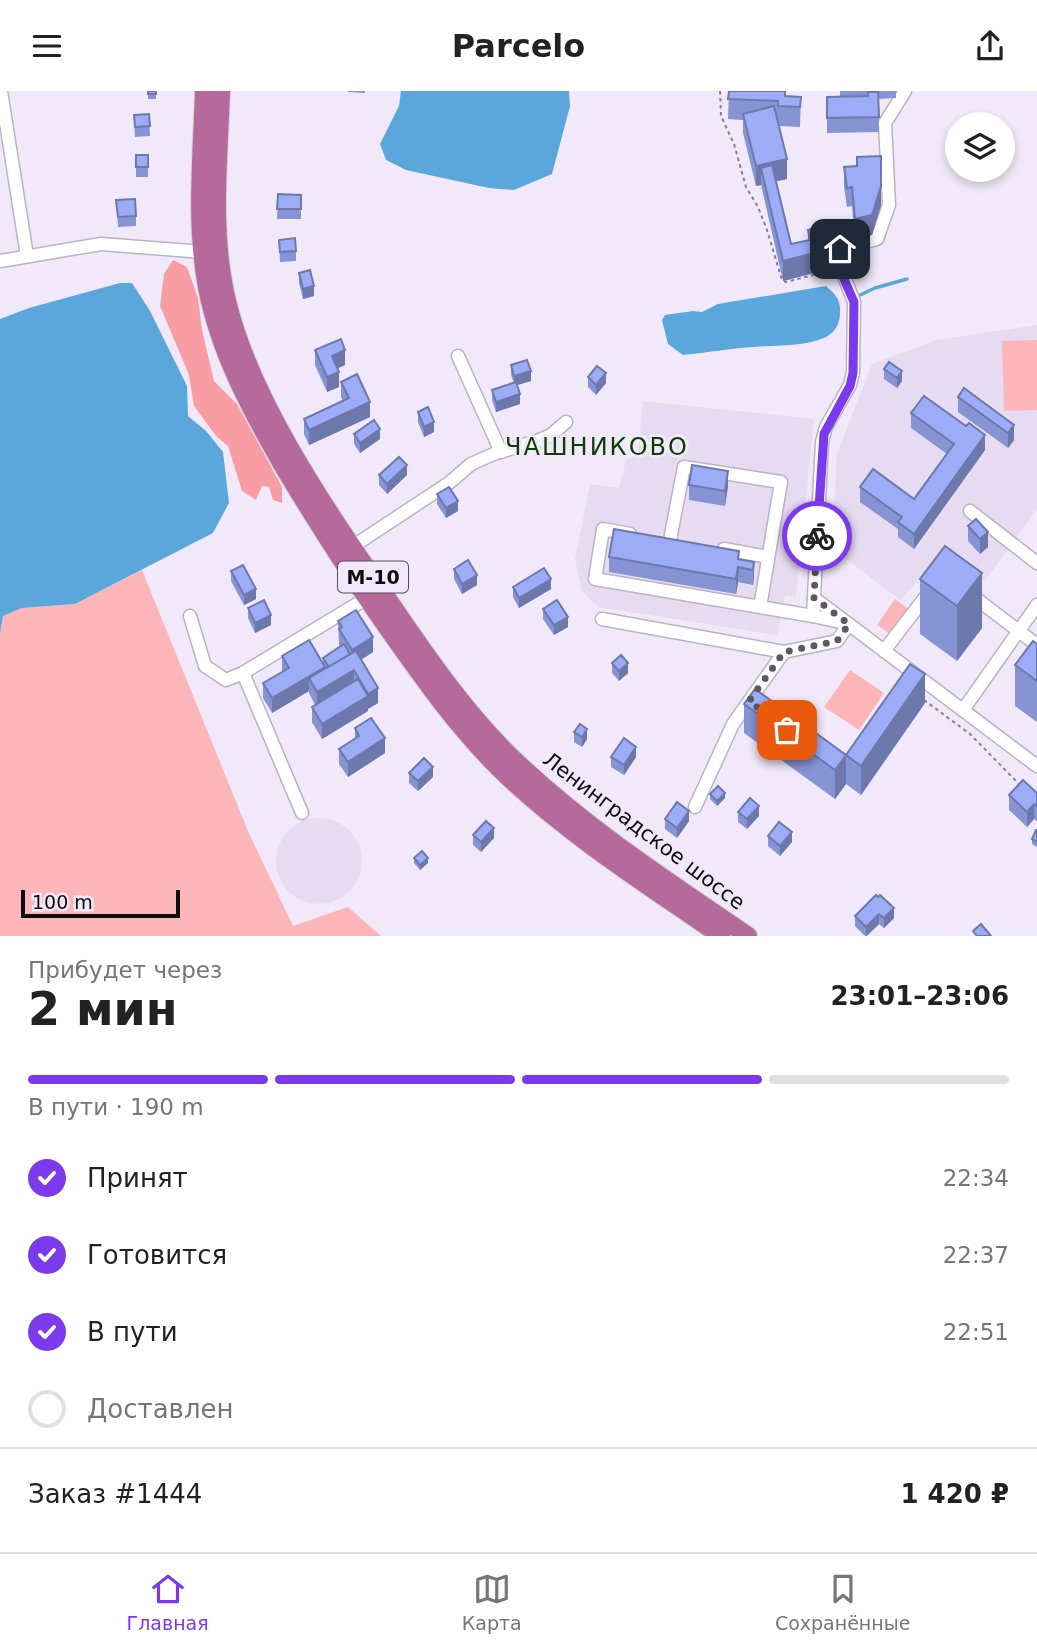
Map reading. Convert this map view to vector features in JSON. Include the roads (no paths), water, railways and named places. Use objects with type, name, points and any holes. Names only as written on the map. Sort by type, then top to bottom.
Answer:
[{"type":"highway","name":"Ленинградское шоссе","points":[[204,91],[203,252],[206,285],[216,323],[247,401],[304,501],[367,598],[448,711],[509,778],[608,857],[721,936]]},
{"type":"highway","name":"Ленинградское шоссе","points":[[221,91],[219,242],[222,279],[229,309],[252,370],[271,410],[318,494],[441,674],[477,721],[508,754],[592,826],[748,936]]},
{"type":"street","points":[[1,91],[27,256]]},
{"type":"street","points":[[813,616],[822,442],[830,419],[848,389],[853,373],[854,302],[836,259],[839,250],[877,239],[889,205],[886,123],[905,91]]},
{"type":"street","points":[[0,261],[101,244],[203,252]]},
{"type":"street","points":[[458,356],[501,452]]},
{"type":"street","points":[[352,547],[449,483],[471,464],[551,435],[566,422]]},
{"type":"street","points":[[670,540],[684,467],[781,482],[760,607]]},
{"type":"street","points":[[970,511],[1037,563]]},
{"type":"street","points":[[643,536],[603,529],[595,579],[849,624]]},
{"type":"street","points":[[707,546],[768,557]]},
{"type":"street","points":[[884,651],[935,585]]},
{"type":"street","points":[[965,590],[1037,645]]},
{"type":"street","points":[[190,616],[205,666],[226,680],[243,673],[367,598]]},
{"type":"street","points":[[814,598],[963,710],[1035,759]]},
{"type":"street","points":[[963,710],[1037,605]]},
{"type":"street","points":[[602,619],[784,652],[837,641],[849,624]]},
{"type":"street","points":[[695,807],[733,724],[755,705],[784,652]]},
{"type":"street","points":[[243,673],[302,813]]},
{"type":"street","points":[[906,687],[915,674]]},
{"type":"water","points":[[401,91],[569,91],[570,106],[552,174],[514,190],[489,188],[406,170],[386,160],[380,144],[399,106]]},
{"type":"water","points":[[120,283],[132,283],[150,311],[187,386],[188,416],[206,431],[223,452],[229,503],[213,533],[75,604],[22,608],[3,616],[0,634],[0,319],[29,308]]},
{"type":"water","points":[[826,286],[840,304],[839,321],[831,334],[816,341],[683,355],[668,344],[662,320],[665,315],[702,312],[718,304]]},
{"type":"waterway","points":[[858,296],[907,279]]},
{"type":"district","name":"ЧАШНИКОВО","points":[[597,447]]}]
